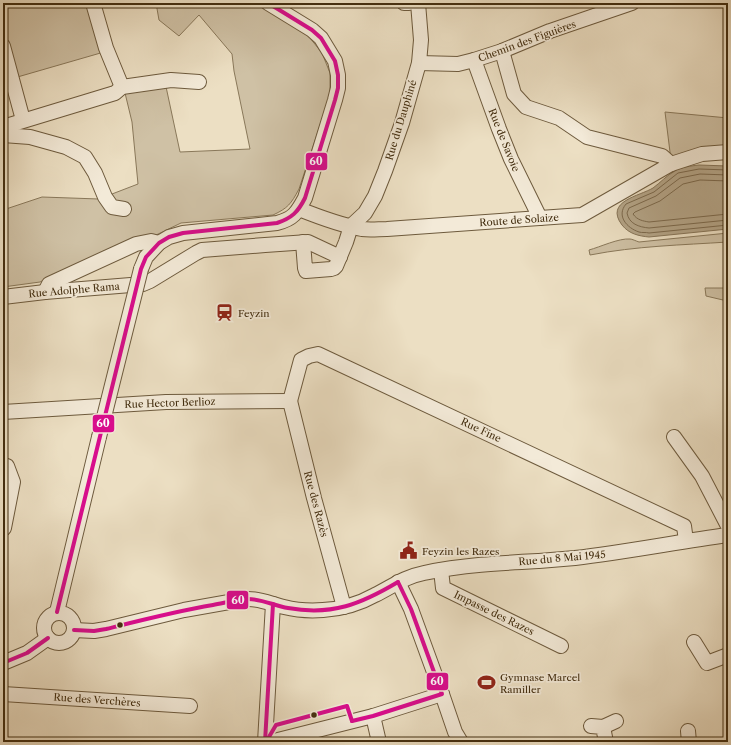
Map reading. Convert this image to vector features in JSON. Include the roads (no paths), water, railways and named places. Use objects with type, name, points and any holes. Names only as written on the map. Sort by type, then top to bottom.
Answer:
[{"type":"street","points":[[93,3],[106,48],[122,86]]},
{"type":"street","points":[[57,612],[141,269],[146,257],[159,243],[169,237],[184,233],[286,221],[299,209],[305,198],[335,100],[338,88],[338,75],[335,61],[321,38],[312,30],[268,3]]},
{"type":"street","points":[[404,3],[409,3]]},
{"type":"street","name":"Rue du Dauphiné","points":[[351,226],[364,213],[377,190],[402,123],[419,63],[421,40],[418,3]]},
{"type":"street","name":"Chemin des Figuières","points":[[419,63],[458,64],[474,60],[502,51],[550,31],[632,3]]},
{"type":"street","points":[[3,46],[23,120]]},
{"type":"street","points":[[502,51],[514,94],[526,107],[559,118],[587,137],[662,156],[671,164]]},
{"type":"street","name":"Rue de Savoie","points":[[474,60],[511,159],[540,218]]},
{"type":"street","points":[[3,127],[115,93],[122,86],[171,80],[199,82]]},
{"type":"street","points":[[3,135],[30,137],[66,147],[85,157],[95,173],[105,197],[112,207],[124,209]]},
{"type":"street","name":"Route de Solaize","points":[[299,209],[325,219],[363,229],[387,230],[582,215],[671,164],[702,154],[728,152]]},
{"type":"street","points":[[303,242],[306,271],[334,268],[340,257],[351,226]]},
{"type":"street","points":[[45,292],[49,284],[136,244],[151,241],[159,243]]},
{"type":"street","name":"Rue Adolphe Rama","points":[[3,297],[144,284],[202,250],[308,242],[340,257]]},
{"type":"street","name":"Rue Fine","points":[[290,401],[301,360],[318,354],[684,526],[686,541]]},
{"type":"street","name":"Rue Hector Berlioz","points":[[3,412],[166,402],[290,401]]},
{"type":"street","name":"Rue des Razès","points":[[290,401],[314,498],[344,607]]},
{"type":"street","points":[[674,437],[702,476],[728,526]]},
{"type":"street","points":[[3,465],[7,466],[13,482],[3,529]]},
{"type":"street","name":"Rue du 8 Mai 1945","points":[[74,630],[100,630],[184,610],[254,598],[291,608],[310,611],[329,610],[360,603],[405,578],[418,574],[477,565],[574,558],[728,535]]},
{"type":"street","name":"Impasse des Razes","points":[[441,570],[443,588],[561,646]]},
{"type":"street","points":[[398,582],[411,609],[455,732],[461,742]]},
{"type":"street","points":[[265,742],[273,604]]},
{"type":"street","points":[[57,612],[66,614],[70,617],[74,630],[73,635],[61,643],[52,641],[48,638],[44,625],[49,616],[57,612]]},
{"type":"street","points":[[3,663],[27,653],[48,638]]},
{"type":"street","points":[[694,642],[707,663],[728,655]]},
{"type":"street","name":"Rue des Verchères","points":[[3,694],[190,706]]},
{"type":"street","points":[[270,742],[373,716],[442,694]]},
{"type":"street","points":[[373,716],[379,742]]},
{"type":"street","points":[[606,742],[597,726],[616,721]]},
{"type":"water","points":[[699,165],[728,166],[728,229],[649,237],[634,234],[622,225],[618,217],[617,210],[626,200],[653,188],[677,170]]},
{"type":"place","name":"Feyzin","points":[[225,313]]},
{"type":"place","name":"Feyzin les Razes","points":[[409,551]]},
{"type":"place","name":"Gymnase Marcel Ramiller","points":[[487,683]]}]
